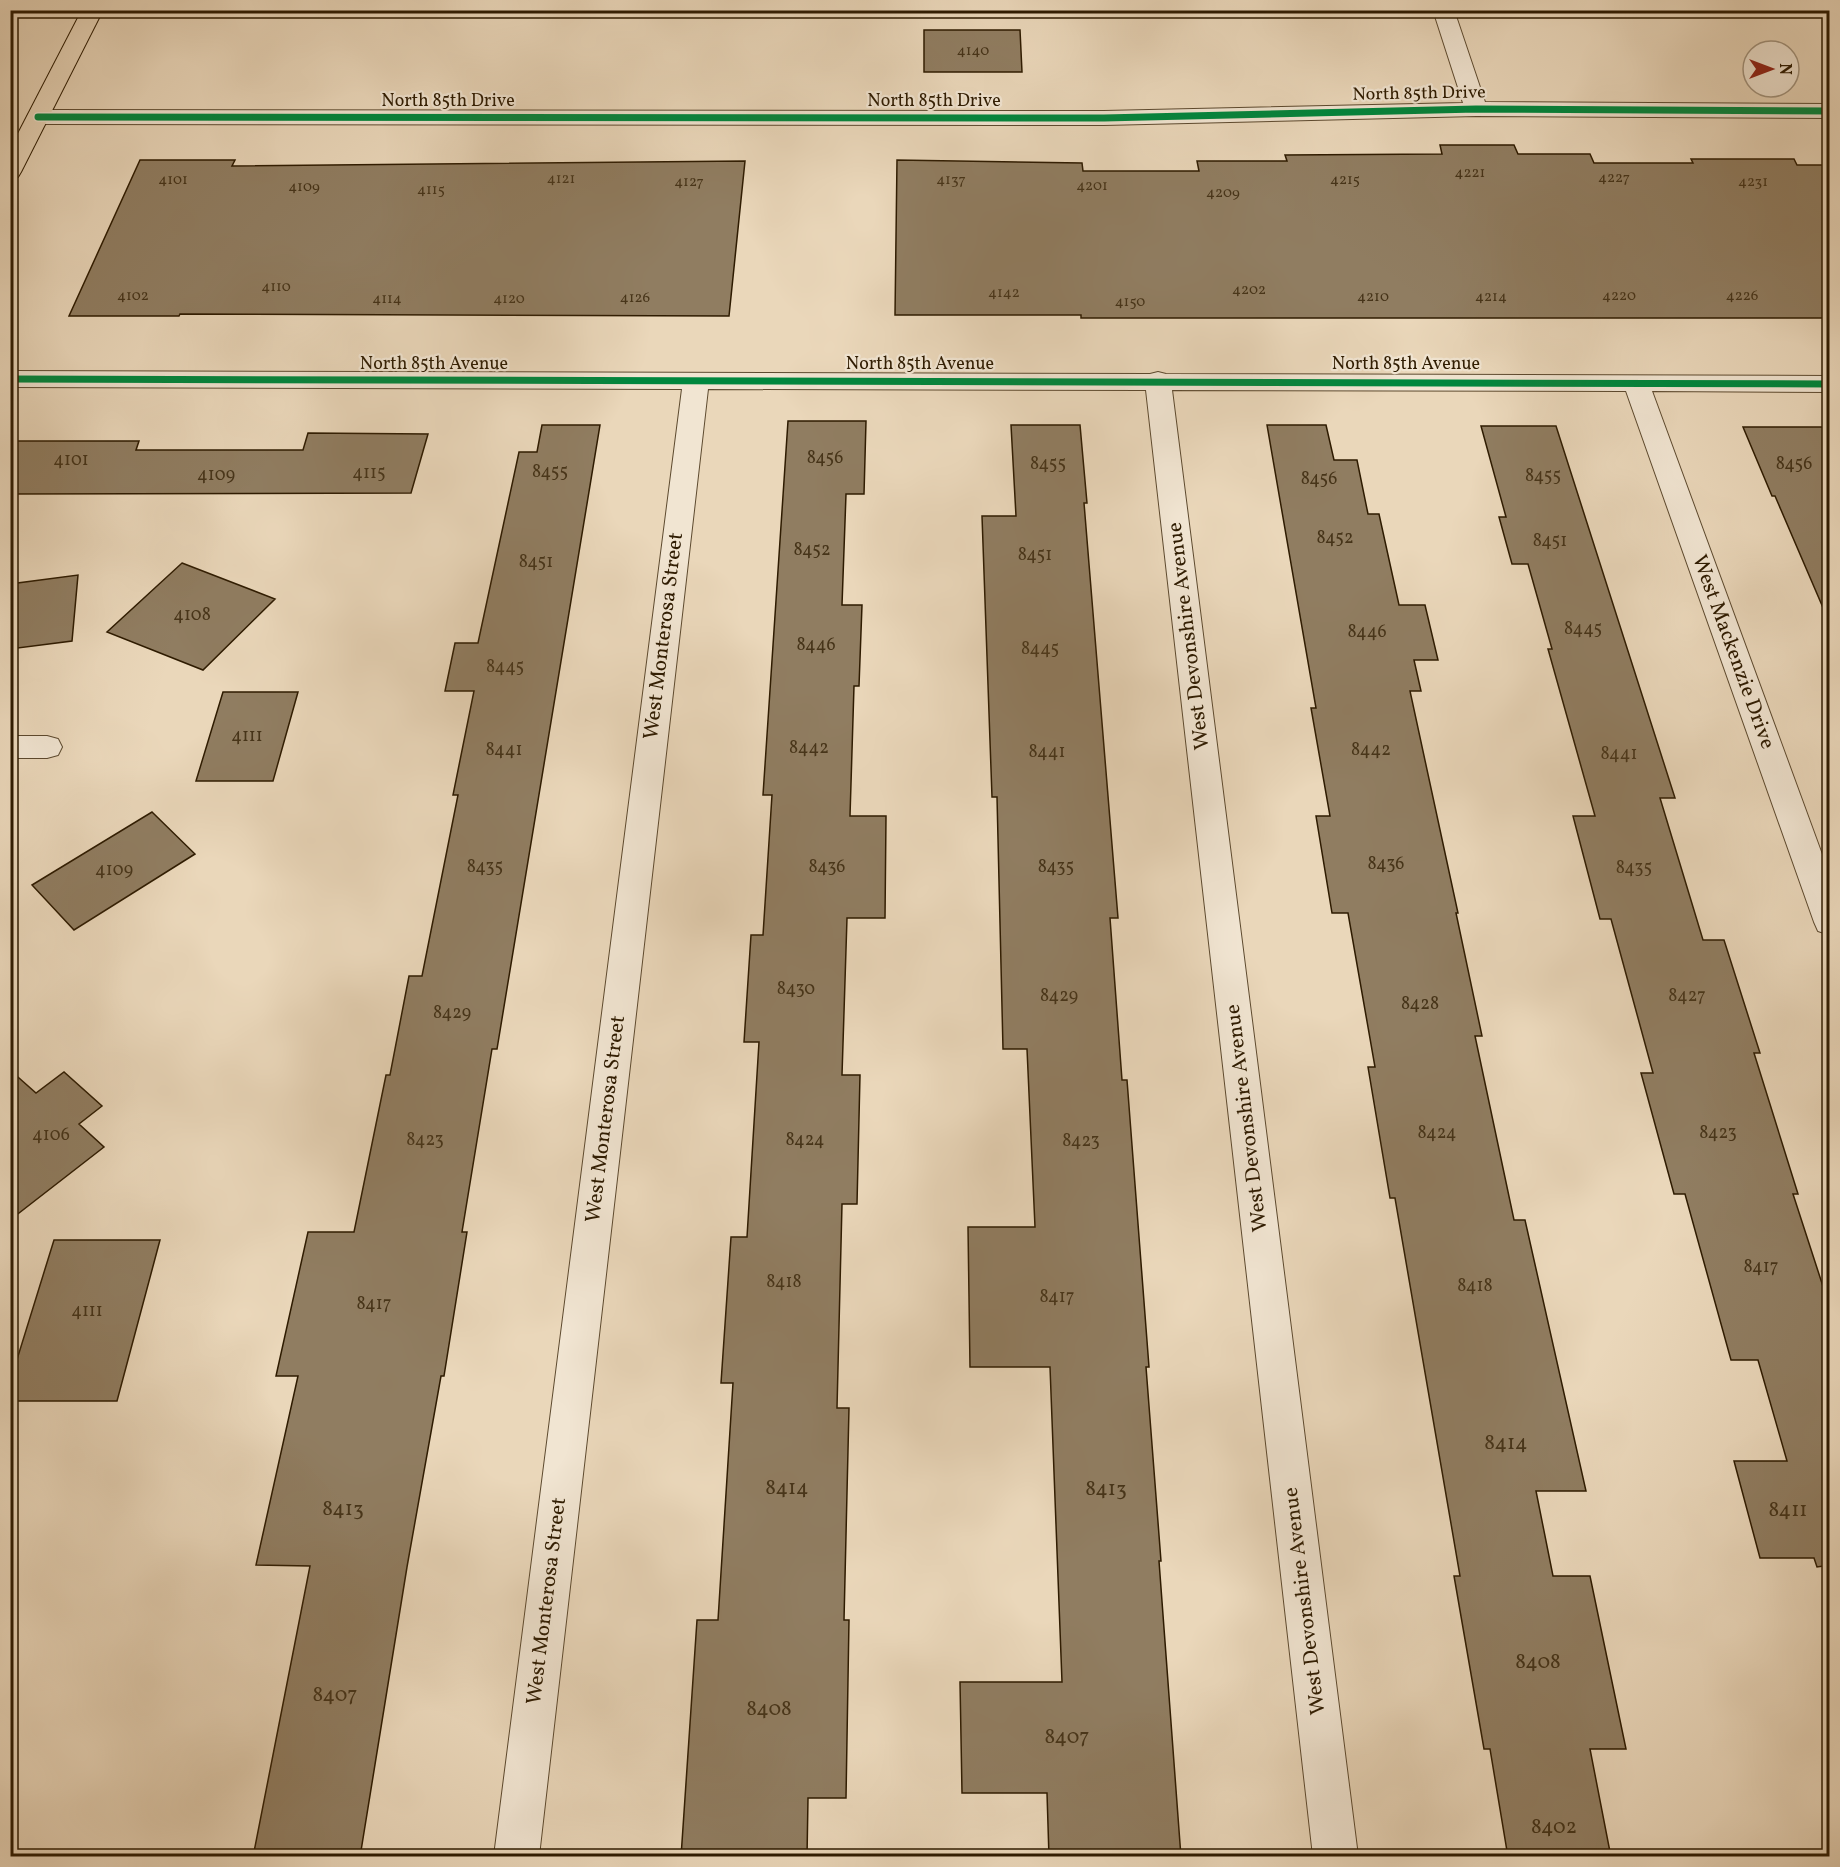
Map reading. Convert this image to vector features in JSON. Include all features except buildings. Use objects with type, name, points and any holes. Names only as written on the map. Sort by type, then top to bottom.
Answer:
[{"type":"main road","points":[[10,172],[93,10]]},
{"type":"street","points":[[1443,10],[1476,109]]},
{"type":"street","name":"North 85th Drive","points":[[38,117],[1104,118],[1476,109],[1830,111]]},
{"type":"street","name":"North 85th Avenue","points":[[10,380],[1158,380],[1830,384]]},
{"type":"street","name":"West Devonshire Avenue","points":[[1158,380],[1336,1857]]},
{"type":"street","name":"West Monterosa Street","points":[[516,1857],[696,381]]},
{"type":"street","name":"West Mackenzie Drive","points":[[1636,382],[1830,922]]},
{"type":"street","points":[[10,747],[47,747]]},
{"type":"cycle path","points":[[38,117],[1104,118],[1476,109],[1830,111]]},
{"type":"cycle path","points":[[10,379],[1830,384]]}]
